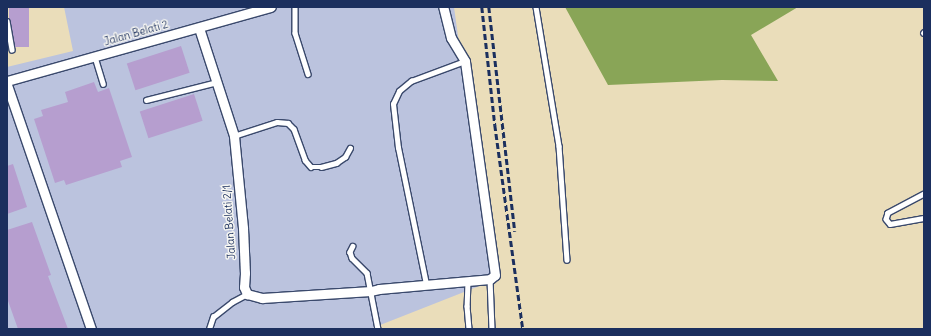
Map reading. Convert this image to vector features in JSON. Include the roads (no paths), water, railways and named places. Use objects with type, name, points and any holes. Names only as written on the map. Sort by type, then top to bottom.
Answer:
[{"type":"street","name":"Jalan Belati 2","points":[[7,81],[271,7]]},
{"type":"street","points":[[247,294],[262,298],[371,291],[426,284],[490,279],[494,275],[495,272],[464,61],[451,38],[443,7]]},
{"type":"street","name":"Jalan Belati 2/1","points":[[199,28],[234,136],[243,228],[244,287],[247,294]]},
{"type":"street","points":[[7,85],[91,329]]},
{"type":"lane","points":[[295,7],[295,33],[308,74]]},
{"type":"lane","points":[[536,7],[559,146],[567,260]]},
{"type":"lane","points":[[7,21],[12,50]]},
{"type":"lane","points":[[95,57],[103,84]]},
{"type":"lane","points":[[426,284],[398,148],[393,104],[399,91],[411,81],[464,61]]},
{"type":"lane","points":[[146,100],[217,82]]},
{"type":"lane","points":[[234,136],[277,122],[288,123],[294,129],[304,160],[311,167],[321,167],[336,163],[345,157],[350,148]]},
{"type":"lane","points":[[924,194],[888,213],[886,219],[890,224],[924,218]]},
{"type":"lane","points":[[353,246],[350,252],[352,258],[367,273],[378,329]]},
{"type":"lane","points":[[490,279],[492,329]]},
{"type":"lane","points":[[468,281],[467,306],[469,329]]},
{"type":"lane","points":[[210,329],[213,317],[232,302],[247,294]]},
{"type":"railway","points":[[482,7],[495,125],[523,329]]},
{"type":"railway","points":[[489,7],[515,232]]}]
